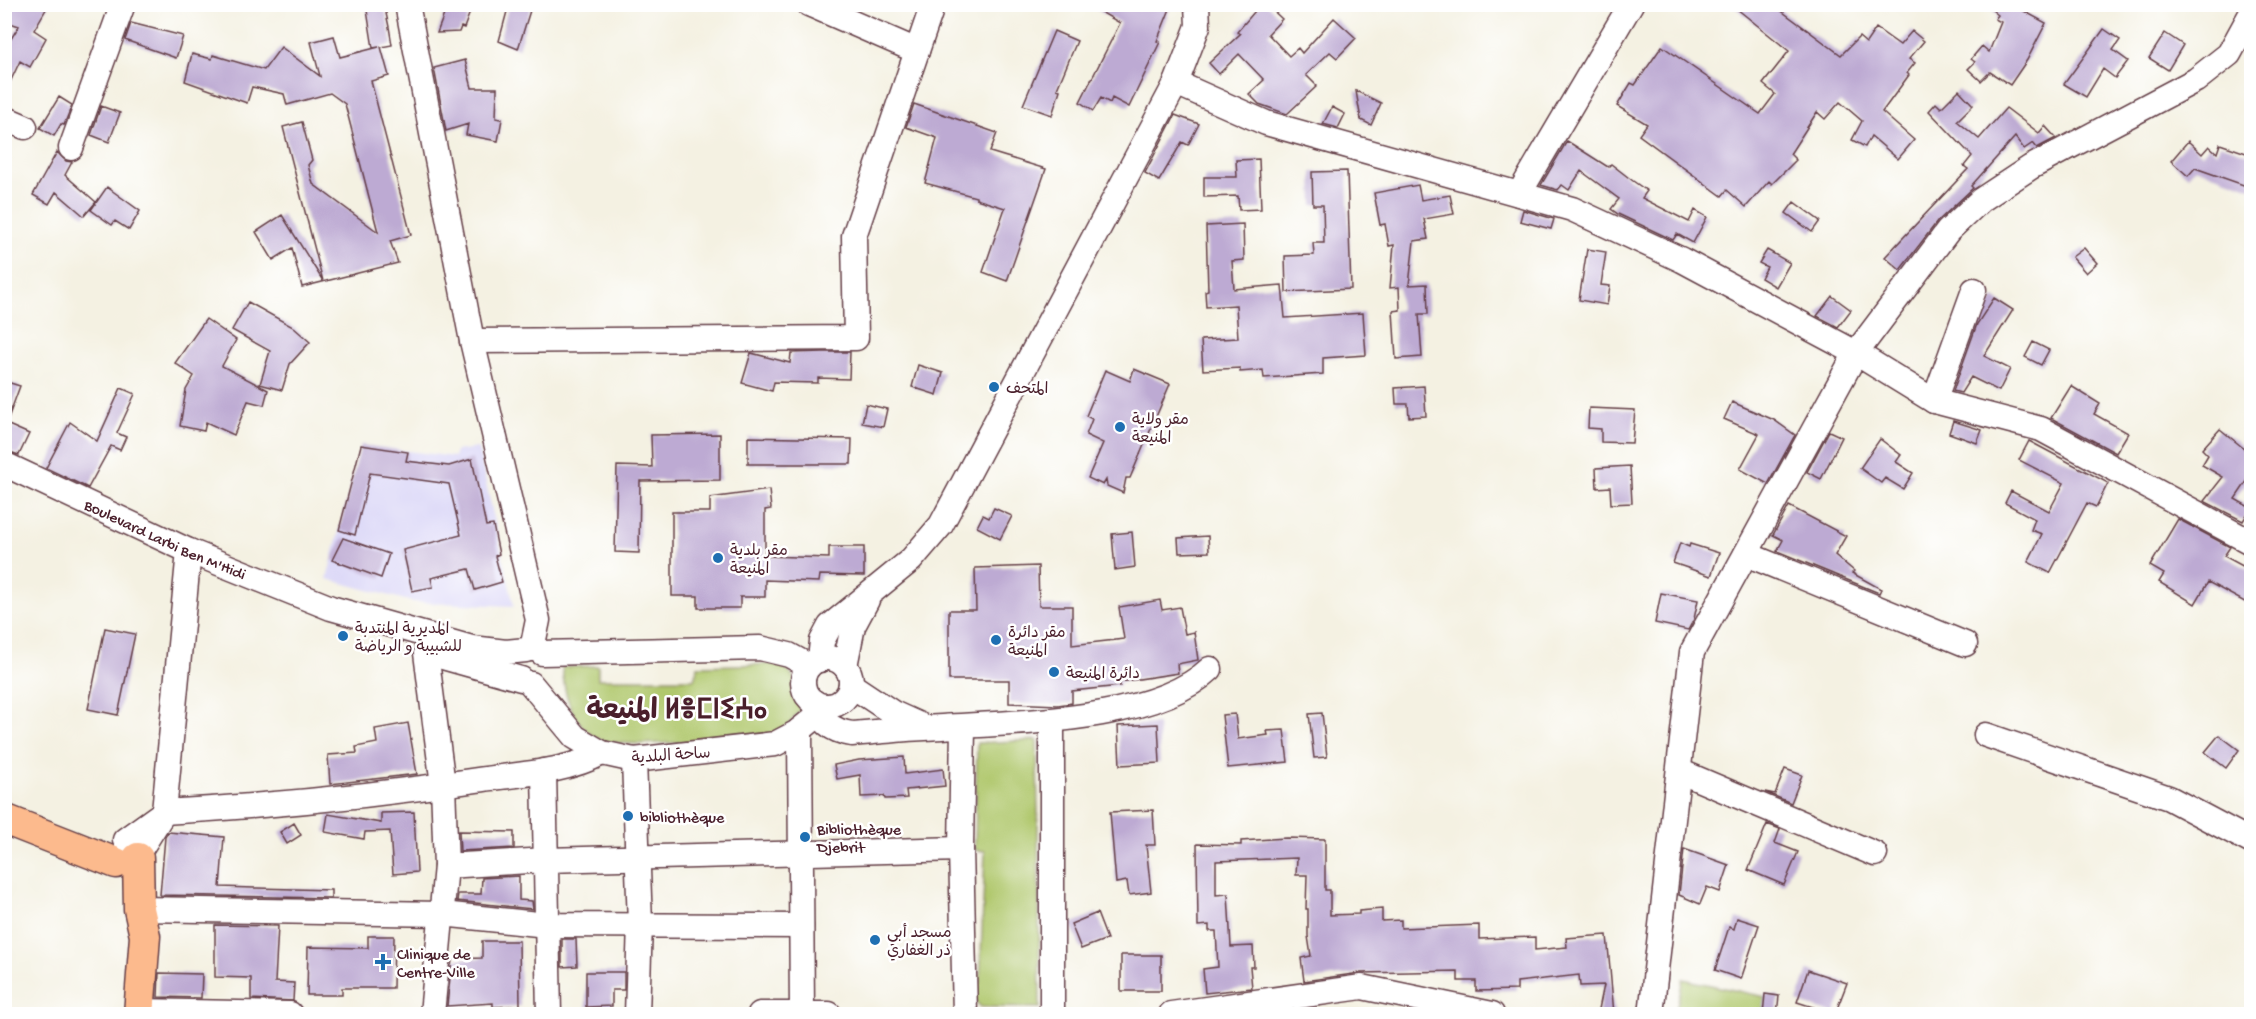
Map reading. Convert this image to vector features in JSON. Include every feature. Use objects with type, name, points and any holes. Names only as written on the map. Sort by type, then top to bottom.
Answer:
[{"type":"main road","points":[[4,819],[50,836],[127,851],[145,936],[139,1013]]},
{"type":"main road","points":[[50,836],[114,884],[140,909]]},
{"type":"street","points":[[71,148],[123,4]]},
{"type":"street","points":[[407,4],[472,340],[537,620],[533,651]]},
{"type":"street","points":[[809,4],[917,51]]},
{"type":"street","points":[[472,340],[856,338],[854,236],[933,4]]},
{"type":"street","points":[[1197,4],[1198,26],[1176,83],[941,525],[911,560],[830,626],[814,663],[803,681],[808,697],[821,708],[836,731],[852,734],[926,727],[1052,721],[1121,708],[1180,691],[1210,669]]},
{"type":"street","points":[[1519,194],[1631,4]]},
{"type":"street","points":[[1651,1014],[1692,652],[1856,352],[1948,231],[1981,200],[2031,167],[2196,80],[2229,54],[2252,12]]},
{"type":"street","points":[[1176,83],[1266,123],[1572,209],[1682,260],[1856,352],[1934,401],[2041,429],[2252,543]]},
{"type":"street","points":[[1934,401],[1974,290]]},
{"type":"street","name":"Boulevard Larbi Ben M'Hidi","points":[[4,464],[189,551],[331,608],[348,620],[383,638],[486,650],[533,651]]},
{"type":"street","points":[[127,851],[164,812],[189,551]]},
{"type":"street","points":[[1746,554],[1965,644]]},
{"type":"street","points":[[821,708],[844,700],[854,626],[876,588]]},
{"type":"street","points":[[428,644],[443,785],[446,866],[432,1014]]},
{"type":"street","name":"Boulevard Larbi Ben M'Hidi","points":[[428,644],[526,682]]},
{"type":"street","points":[[533,651],[760,648],[814,663],[831,658],[848,676],[893,713],[926,727]]},
{"type":"street","points":[[526,682],[542,680],[548,672],[548,661],[533,651]]},
{"type":"street","name":"ساحة البلدية","points":[[526,682],[575,737],[602,753],[634,760],[767,745],[783,741],[800,730],[821,708]]},
{"type":"street","points":[[1052,721],[1052,1014]]},
{"type":"street","points":[[963,727],[961,849],[965,1014]]},
{"type":"street","points":[[800,730],[802,1013]]},
{"type":"street","points":[[1986,735],[2169,798],[2252,842]]},
{"type":"street","points":[[164,812],[282,805],[443,785],[574,765],[602,753]]},
{"type":"street","points":[[634,760],[640,924],[637,1014]]},
{"type":"street","points":[[544,771],[549,1014]]},
{"type":"street","points":[[1679,771],[1875,855]]},
{"type":"street","points":[[446,866],[546,860],[961,849]]},
{"type":"street","points":[[140,909],[442,914],[547,925],[801,927]]},
{"type":"street","points":[[1171,1014],[1362,987],[1492,1014]]},
{"type":"street","points":[[139,1013],[290,1014]]},
{"type":"street","points":[[760,1014],[830,1014]]},
{"type":"shaded area","points":[[361,445],[454,457],[456,451],[478,448],[514,606],[413,602],[327,579]]},
{"type":"green space","points":[[778,664],[793,677],[800,696],[801,709],[781,734],[632,744],[611,742],[597,738],[588,732],[570,707],[562,667],[598,666],[598,679],[694,679],[698,666]]},
{"type":"green space","points":[[1037,740],[1040,1008],[981,1007],[971,997],[968,983],[980,982],[985,851],[975,850],[977,743]]},
{"type":"green space","points":[[1683,979],[1766,997],[1762,1014],[1675,1014]]},
{"type":"building","points":[[4,4],[49,4],[34,30],[46,38],[30,67],[20,61],[4,95],[4,50],[19,26],[4,21]]},
{"type":"building","points":[[366,4],[384,4],[389,27],[392,45],[381,47],[389,76],[371,81],[411,235],[390,241],[398,263],[302,287],[292,248],[273,260],[256,232],[282,215],[323,281],[283,127],[302,122],[312,160],[308,165],[313,184],[378,232],[345,104],[330,93],[287,105],[284,94],[252,87],[247,103],[185,81],[192,54],[212,59],[213,55],[264,70],[281,47],[320,76],[311,42],[334,36],[340,57],[379,47],[373,48]]},
{"type":"building","points":[[448,4],[473,4],[464,28],[461,27],[459,32],[437,33]]},
{"type":"building","points":[[509,4],[532,4],[518,49],[499,41]]},
{"type":"building","points":[[1087,4],[1172,4],[1157,41],[1160,42],[1129,107],[1112,98],[1110,103],[1101,98],[1093,111],[1080,102],[1120,23]]},
{"type":"building","points":[[1261,4],[1266,4],[1282,19],[1268,34],[1289,56],[1298,48],[1302,53],[1334,18],[1356,38],[1337,58],[1330,52],[1306,75],[1317,86],[1287,114],[1259,104],[1249,94],[1264,80],[1239,54],[1219,74],[1209,63],[1240,34],[1237,32]]},
{"type":"building","points":[[1731,4],[1772,4],[1841,55],[1859,37],[1866,43],[1876,28],[1900,45],[1912,31],[1924,41],[1909,59],[1915,63],[1907,73],[1909,75],[1882,112],[1914,140],[1898,159],[1871,136],[1865,147],[1852,140],[1862,121],[1840,102],[1825,119],[1817,112],[1790,154],[1796,160],[1772,184],[1769,181],[1746,207],[1727,190],[1722,196],[1639,135],[1647,124],[1617,106],[1631,83],[1635,85],[1662,46],[1760,114],[1775,94],[1763,84],[1789,51]]},
{"type":"building","points":[[1985,4],[2011,4],[2046,23],[2027,60],[2010,85],[1990,72],[1981,81],[1968,69],[1975,62],[1971,59],[1982,46],[1989,52],[2001,22],[1995,19],[1998,15]]},
{"type":"building","points":[[131,23],[183,36],[176,58],[125,40]]},
{"type":"building","points":[[2104,29],[2120,40],[2113,50],[2128,61],[2115,78],[2103,69],[2086,97],[2064,84]]},
{"type":"building","points":[[1054,31],[1077,41],[1057,89],[1060,90],[1052,115],[1023,105]]},
{"type":"building","points":[[2165,33],[2183,45],[2168,70],[2149,58]]},
{"type":"building","points":[[465,60],[472,88],[497,88],[496,118],[502,119],[498,141],[466,135],[468,124],[446,131],[434,68]]},
{"type":"building","points":[[1959,90],[1973,105],[1957,121],[1979,139],[2006,108],[2039,133],[2045,126],[2056,138],[2037,148],[2033,143],[2024,149],[2015,137],[1971,186],[1973,188],[1937,222],[1900,270],[1885,257],[1968,169],[1964,166],[1972,156],[1929,111],[1936,103],[1941,108]]},
{"type":"building","points":[[1356,91],[1381,103],[1371,125],[1361,120]]},
{"type":"building","points":[[59,97],[72,105],[64,125],[61,124],[54,136],[40,128]]},
{"type":"building","points":[[914,104],[997,133],[990,152],[1046,169],[1007,281],[983,272],[1005,208],[976,199],[976,197],[925,183],[937,138],[906,127]]},
{"type":"building","points":[[101,106],[120,113],[109,142],[91,135]]},
{"type":"building","points":[[1332,107],[1345,114],[1338,128],[1323,124]]},
{"type":"building","points":[[1175,115],[1199,124],[1188,145],[1182,142],[1159,181],[1145,173]]},
{"type":"building","points":[[1567,141],[1608,167],[1611,164],[1647,191],[1642,198],[1689,222],[1695,210],[1707,217],[1693,243],[1677,234],[1673,240],[1618,214],[1611,209],[1619,199],[1581,171],[1569,190],[1562,185],[1558,190],[1541,185]]},
{"type":"building","points":[[2188,141],[2202,154],[2209,146],[2217,153],[2220,144],[2252,155],[2252,188],[2195,168],[2188,176],[2171,161]]},
{"type":"building","points":[[57,152],[66,161],[72,162],[65,175],[96,202],[84,216],[56,192],[49,204],[33,195]]},
{"type":"building","points":[[1259,159],[1261,209],[1239,210],[1238,196],[1204,197],[1204,177],[1237,177],[1236,160]]},
{"type":"building","points":[[1347,171],[1351,289],[1286,292],[1285,256],[1314,255],[1313,243],[1324,243],[1323,205],[1313,205],[1312,172]]},
{"type":"building","points":[[1418,185],[1421,200],[1450,195],[1454,214],[1424,219],[1428,239],[1414,241],[1409,285],[1427,284],[1428,314],[1419,314],[1422,357],[1396,359],[1393,311],[1400,310],[1399,287],[1390,288],[1394,245],[1389,246],[1385,224],[1380,225],[1374,193]]},
{"type":"building","points":[[107,187],[140,211],[129,230],[115,221],[112,225],[91,210]]},
{"type":"building","points":[[1794,202],[1820,221],[1812,232],[1786,213]]},
{"type":"building","points":[[1523,210],[1554,219],[1551,229],[1520,221]]},
{"type":"building","points":[[1243,224],[1244,260],[1232,261],[1234,289],[1282,285],[1285,318],[1363,313],[1366,355],[1323,358],[1323,374],[1264,378],[1263,370],[1240,372],[1240,368],[1203,370],[1201,340],[1238,338],[1236,305],[1206,307],[1205,291],[1208,290],[1206,226]]},
{"type":"building","points":[[2084,248],[2097,263],[2086,273],[2072,257]]},
{"type":"building","points":[[1587,249],[1606,252],[1601,285],[1610,286],[1607,305],[1579,300]]},
{"type":"building","points":[[1767,250],[1790,263],[1776,287],[1761,278],[1767,267],[1759,263]]},
{"type":"building","points":[[1832,296],[1851,310],[1838,327],[1817,316]]},
{"type":"building","points":[[1994,298],[2013,310],[1984,356],[2010,369],[1999,391],[1971,377],[1961,393],[1953,391],[1977,324]]},
{"type":"building","points":[[248,302],[293,327],[310,342],[290,364],[282,390],[260,384],[270,351],[232,330]]},
{"type":"building","points":[[206,319],[236,340],[222,366],[268,390],[264,405],[248,401],[234,435],[206,422],[204,431],[180,426],[186,390],[194,376],[175,363]]},
{"type":"building","points":[[2033,342],[2049,350],[2041,365],[2025,357]]},
{"type":"building","points":[[850,352],[849,379],[818,378],[818,383],[774,382],[772,391],[742,383],[751,353],[790,363],[791,353]]},
{"type":"building","points":[[918,365],[943,373],[937,395],[912,387]]},
{"type":"building","name":"مقر ولاية المنيعة","points":[[1134,369],[1170,384],[1130,478],[1126,478],[1123,493],[1107,486],[1106,480],[1103,485],[1088,478],[1103,443],[1086,435],[1092,419],[1086,416],[1105,370],[1130,381]]},
{"type":"building","points":[[4,381],[20,386],[6,424],[4,423]]},
{"type":"building","points":[[1424,386],[1426,416],[1409,417],[1408,404],[1396,404],[1395,388]]},
{"type":"building","points":[[2071,386],[2100,404],[2094,414],[2128,433],[2116,453],[2051,418]]},
{"type":"building","points":[[121,388],[135,394],[117,433],[126,437],[120,450],[111,446],[88,488],[46,468],[70,422],[97,441]]},
{"type":"building","points":[[1732,402],[1774,420],[1795,435],[1768,484],[1740,469],[1759,434],[1724,419]]},
{"type":"building","points":[[866,404],[887,409],[883,427],[862,423]]},
{"type":"building","points":[[1589,408],[1635,410],[1632,443],[1601,442],[1601,429],[1588,428]]},
{"type":"building","points":[[1953,421],[1982,430],[1977,443],[1949,433]]},
{"type":"building","points":[[4,423],[29,434],[19,455],[4,450]]},
{"type":"building","points":[[2220,429],[2252,455],[2252,474],[2235,499],[2251,508],[2243,521],[2204,501],[2223,477],[2202,465],[2208,455],[2202,449]]},
{"type":"building","points":[[1829,431],[1842,437],[1821,479],[1807,472]]},
{"type":"building","points":[[720,434],[720,480],[640,481],[639,553],[615,552],[617,466],[652,467],[651,435]]},
{"type":"building","points":[[748,437],[852,439],[851,464],[748,464]]},
{"type":"building","points":[[1880,439],[1901,455],[1896,462],[1913,473],[1903,489],[1885,478],[1881,483],[1860,468]]},
{"type":"building","points":[[2029,441],[2108,483],[2096,507],[2087,503],[2050,573],[2028,562],[2042,534],[2031,530],[2035,519],[2005,503],[2011,491],[2049,511],[2064,483],[2019,460]]},
{"type":"building","points":[[361,445],[408,452],[406,461],[449,466],[472,459],[486,526],[493,525],[499,554],[495,556],[502,582],[475,590],[469,569],[431,578],[433,587],[412,591],[403,550],[461,535],[449,484],[370,473],[355,535],[339,530]]},
{"type":"building","points":[[1630,466],[1632,503],[1611,504],[1610,487],[1597,488],[1596,468]]},
{"type":"building","name":"مقر بلدية المنيعة","points":[[769,490],[771,509],[765,510],[765,556],[829,558],[829,547],[864,547],[864,576],[820,575],[819,582],[765,580],[765,597],[740,597],[740,608],[698,608],[698,596],[672,596],[672,512],[710,512],[710,498]]},
{"type":"building","points":[[1789,506],[1846,536],[1835,555],[1854,571],[1852,573],[1881,589],[1879,593],[1777,551],[1783,540],[1773,535]]},
{"type":"building","points":[[994,508],[1012,516],[1000,539],[977,527],[983,515],[989,518]]},
{"type":"building","points":[[2178,519],[2230,547],[2224,556],[2252,571],[2252,606],[2208,582],[2195,604],[2159,582],[2164,574],[2150,566]]},
{"type":"building","points":[[1132,532],[1135,567],[1115,570],[1112,534]]},
{"type":"building","points":[[1208,536],[1209,552],[1179,553],[1178,538]]},
{"type":"building","points":[[343,538],[389,554],[381,578],[332,560]]},
{"type":"building","points":[[1680,543],[1719,553],[1711,576],[1673,563]]},
{"type":"building","points":[[1038,566],[1039,606],[1072,606],[1072,645],[1124,639],[1119,607],[1160,600],[1162,610],[1180,607],[1185,634],[1194,632],[1198,660],[1177,664],[1178,673],[1120,682],[1120,686],[1072,691],[1072,703],[1058,705],[1009,703],[1009,680],[949,680],[949,610],[976,610],[975,568]]},
{"type":"building","points":[[1661,593],[1698,600],[1694,619],[1688,630],[1655,623]]},
{"type":"building","points":[[105,628],[135,634],[118,715],[88,709]]},
{"type":"building","points":[[1322,713],[1327,757],[1314,758],[1309,714]]},
{"type":"building","points":[[1235,714],[1238,739],[1268,735],[1267,731],[1284,730],[1288,762],[1228,768],[1222,715]]},
{"type":"building","points":[[408,723],[417,774],[330,784],[328,755],[357,753],[356,747],[377,743],[375,729]]},
{"type":"building","points":[[1158,724],[1160,763],[1120,765],[1118,726]]},
{"type":"building","points":[[2219,735],[2239,750],[2226,768],[2205,752]]},
{"type":"building","points":[[904,757],[905,774],[943,769],[945,786],[906,790],[907,798],[885,799],[884,796],[861,797],[860,775],[837,779],[834,765],[859,760]]},
{"type":"building","points":[[1785,769],[1802,775],[1791,803],[1765,792],[1775,794]]},
{"type":"building","points":[[1153,810],[1155,845],[1146,845],[1151,892],[1129,895],[1127,881],[1116,883],[1110,812]]},
{"type":"building","points":[[414,812],[417,872],[393,874],[390,831],[365,832],[364,839],[325,832],[328,814],[381,823],[381,813]]},
{"type":"building","points":[[294,823],[301,835],[287,844],[280,832]]},
{"type":"building","points":[[1767,824],[1780,829],[1775,843],[1798,852],[1784,885],[1748,870]]},
{"type":"building","points":[[459,831],[514,832],[514,848],[460,851]]},
{"type":"building","points":[[168,832],[224,837],[220,887],[331,890],[331,898],[160,895],[165,837]]},
{"type":"building","points":[[1286,838],[1325,839],[1325,890],[1330,890],[1330,915],[1359,914],[1359,911],[1382,909],[1382,921],[1401,920],[1401,928],[1479,925],[1479,939],[1535,937],[1535,950],[1567,947],[1566,938],[1607,935],[1614,1014],[1598,1014],[1604,985],[1580,986],[1579,975],[1517,982],[1517,990],[1476,991],[1476,981],[1458,981],[1458,971],[1360,973],[1304,981],[1301,958],[1311,956],[1308,909],[1306,909],[1307,875],[1296,875],[1297,858],[1216,861],[1216,895],[1228,894],[1231,947],[1253,946],[1254,967],[1250,967],[1252,988],[1205,993],[1203,969],[1218,967],[1216,931],[1209,931],[1209,925],[1198,926],[1197,844],[1241,845],[1241,841]]},
{"type":"building","points":[[1684,849],[1729,865],[1720,892],[1707,887],[1700,904],[1679,895]]},
{"type":"building","points":[[519,876],[519,900],[532,901],[533,909],[457,901],[458,894],[481,894],[482,878]]},
{"type":"building","points":[[1097,913],[1107,939],[1081,949],[1071,924]]},
{"type":"building","points":[[1737,918],[1759,925],[1741,979],[1715,970],[1729,927],[1734,929]]},
{"type":"building","points":[[215,925],[278,926],[275,982],[294,983],[293,1001],[251,999],[251,978],[215,977]]},
{"type":"building","points":[[368,936],[394,936],[393,988],[342,988],[342,995],[307,995],[308,947],[368,948]]},
{"type":"building","points":[[562,939],[576,939],[577,966],[562,967]]},
{"type":"building","points":[[482,941],[519,941],[520,1006],[493,1007],[493,1003],[447,1006],[452,959],[482,958]]},
{"type":"building","points":[[1121,955],[1161,955],[1161,991],[1121,991]]},
{"type":"building","points":[[1808,970],[1847,983],[1835,1014],[1797,1002]]},
{"type":"building","points":[[586,972],[624,972],[624,990],[612,990],[612,1006],[586,1007]]},
{"type":"building","points":[[159,973],[202,974],[201,998],[158,997]]},
{"type":"building","points":[[1765,994],[1779,996],[1777,1014],[1763,1014]]},
{"type":"place","name":"المتحف","points":[[994,387]]},
{"type":"place","name":"مقر ولاية المنيعة","points":[[1120,427]]},
{"type":"place","name":"مقر بلدية المنيعة","points":[[718,558]]},
{"type":"place","name":"المديرية المنتدبة للشبيبة و الرياضة","points":[[343,636]]},
{"type":"place","name":"مقر دائرة المنيعة","points":[[996,640]]},
{"type":"place","name":"دائرة المنيعة","points":[[1054,672]]},
{"type":"place","name":"bibliothèque","points":[[628,816]]},
{"type":"place","name":"Bibliothèque Djebrit","points":[[805,837]]},
{"type":"place","name":"مسجد أبي ذر الغفاري","points":[[875,940]]},
{"type":"place","name":"Clinique de Centre-Ville","points":[[383,962]]},
{"type":"district","name":"المنيعة ⵍⴻⵎⵏⵉⵄⴰ","points":[[677,708]]}]
